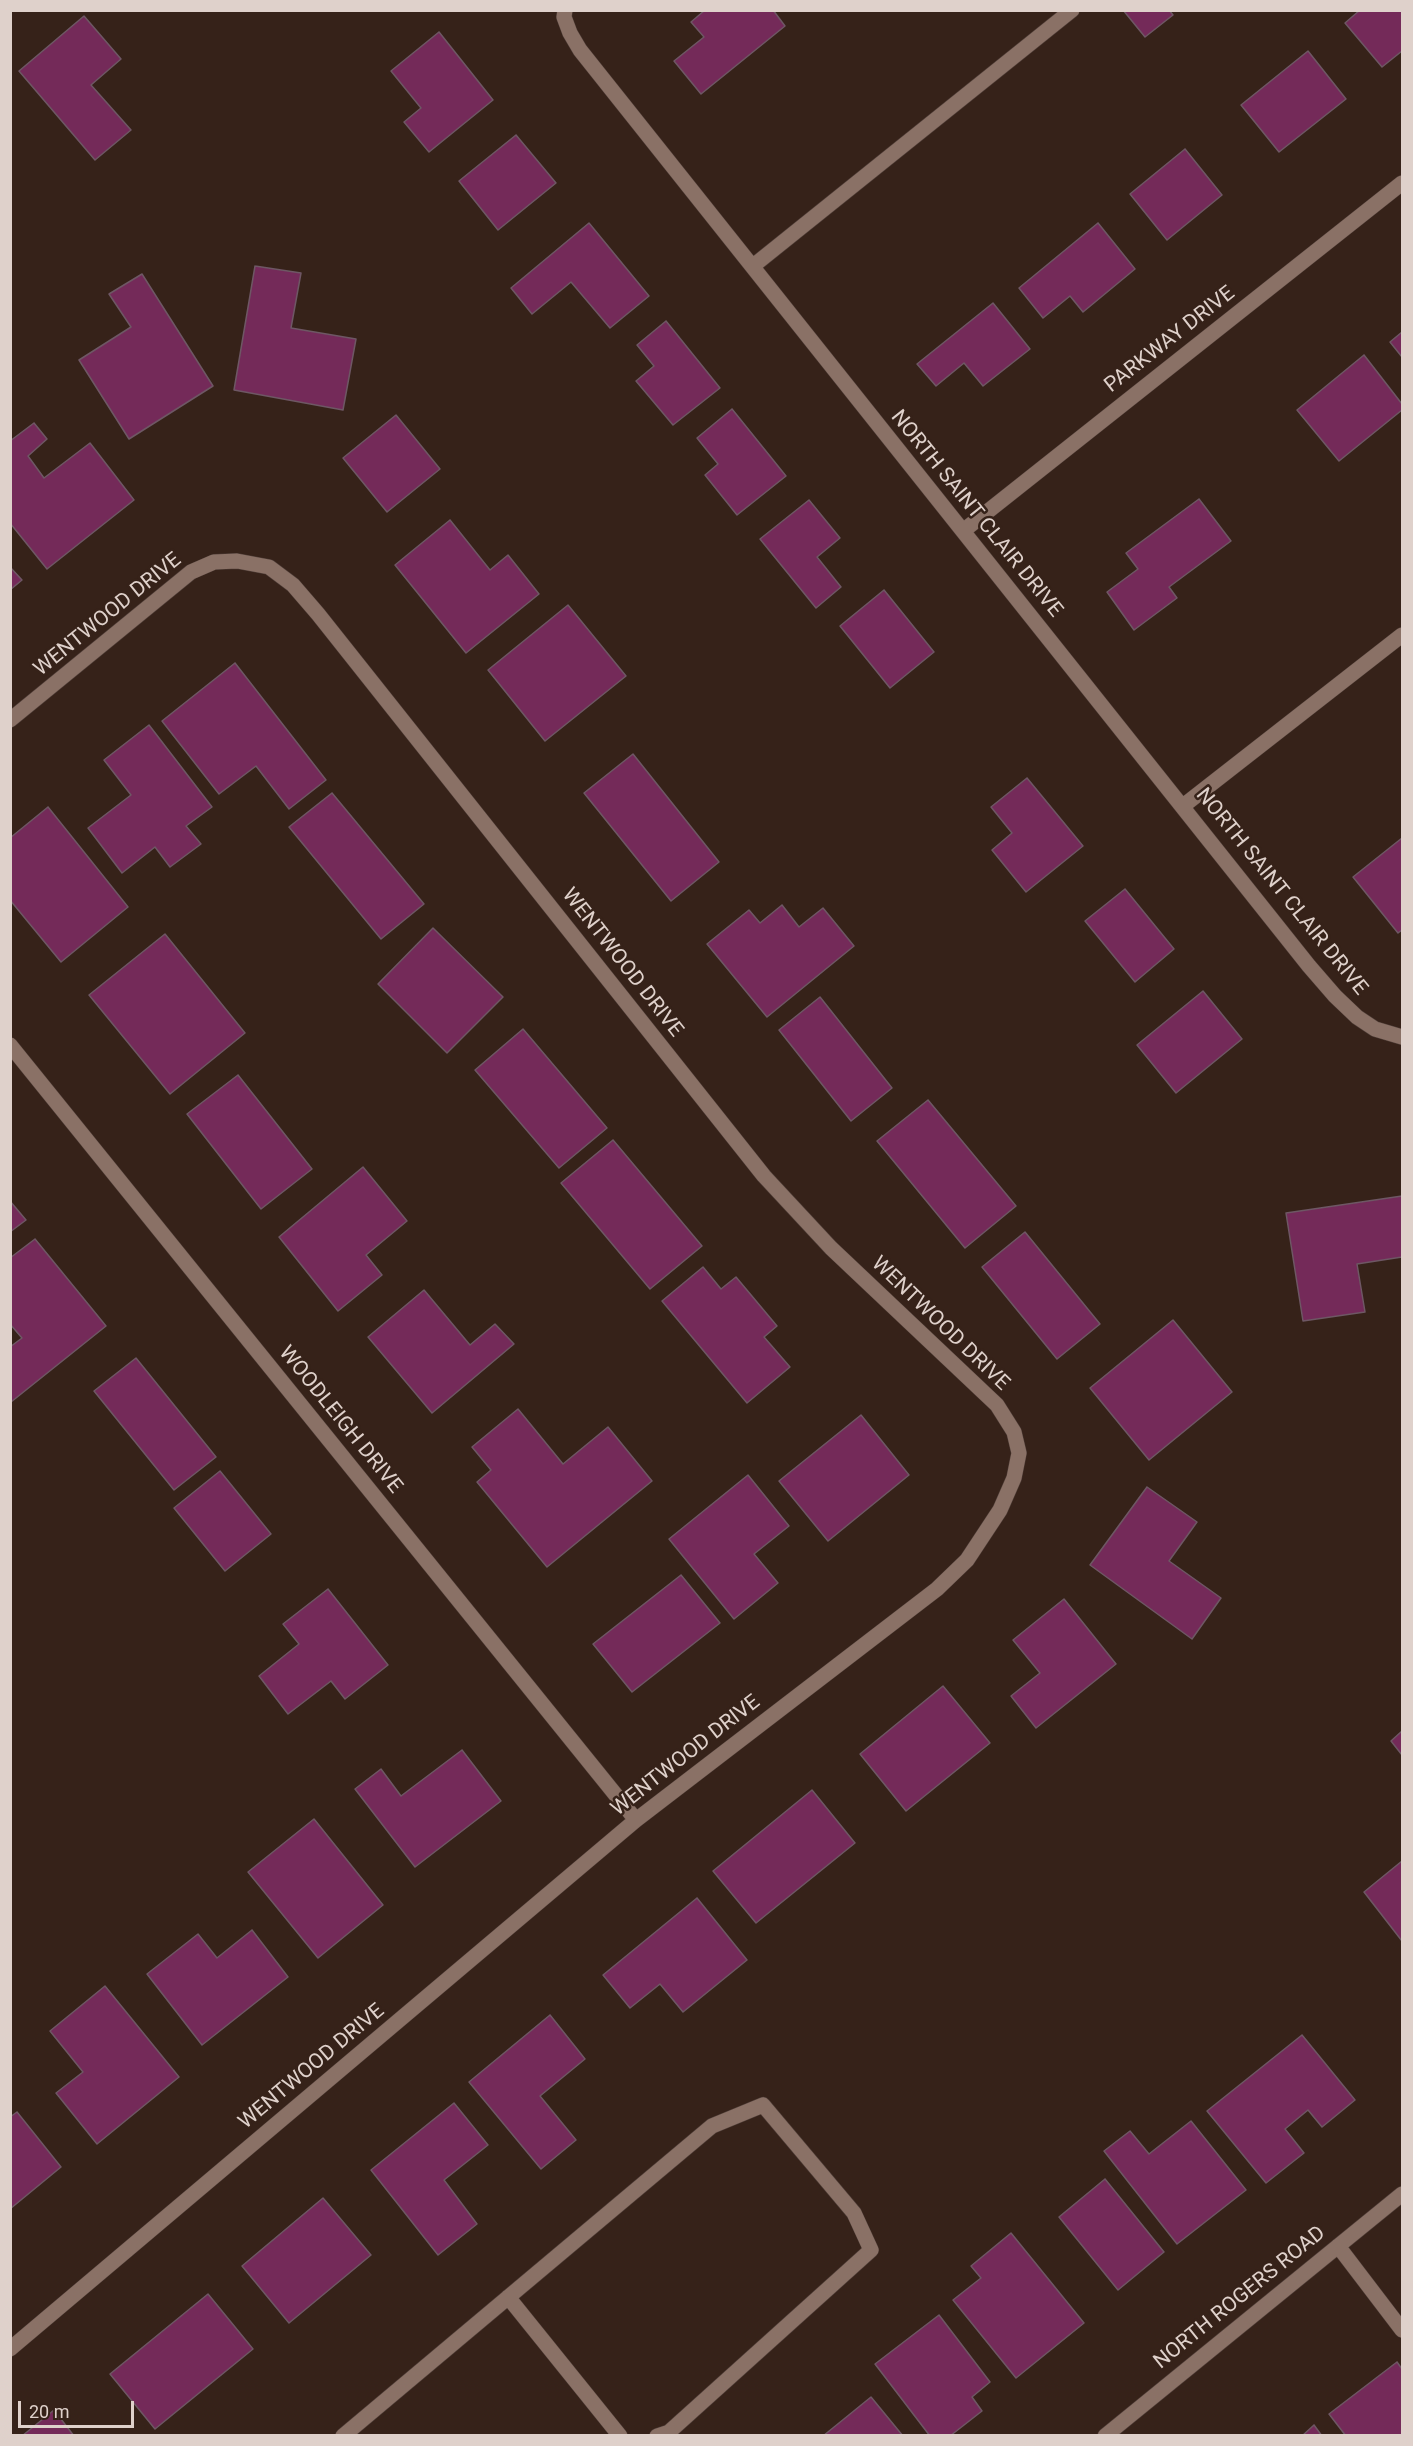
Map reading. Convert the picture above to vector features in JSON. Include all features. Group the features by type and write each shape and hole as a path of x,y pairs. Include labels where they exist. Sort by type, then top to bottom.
{"street":[{"name":"NORTH SAINT CLAIR DRIVE","path":"565,10 564,17 580,50 1335,996 1357,1017 1375,1029 1402,1037"},
{"path":"753,266 1072,10"},
{"name":"PARKWAY DRIVE","path":"963,531 1402,183"},
{"name":"WENTWOOD DRIVE","path":"10,720 191,572 214,562 237,561 269,567 293,585 318,614 764,1176 831,1248 997,1405 1014,1432 1018,1453 1014,1478 1000,1510 967,1560 937,1589 636,1820 10,2349"},
{"path":"1182,806 1402,635"},
{"name":"WOODLEIGH DRIVE","path":"10,1045 636,1820"},
{"path":"344,2436 712,2126 763,2105 854,2213 871,2250 669,2432 657,2436"},
{"name":"NORTH ROGERS ROAD","path":"1105,2436 1402,2194"},
{"path":"1338,2246 1402,2330"},
{"path":"508,2297 620,2436"}],"building":[{"path":"705,10 773,10 785,26 701,94 674,61 704,37 691,22"},
{"path":"1123,10 1169,10 1173,15 1145,37"},
{"path":"1360,10 1402,10 1402,51 1382,67 1345,23"},
{"path":"84,16 121,59 91,85 131,130 95,160 19,71"},
{"path":"439,32 493,100 429,152 404,122 421,108 391,71"},
{"path":"1308,51 1346,99 1279,152 1241,105"},
{"path":"516,135 556,183 498,230 459,181"},
{"path":"1185,149 1222,195 1167,240 1130,194"},
{"path":"589,223 649,296 610,328 571,282 532,314 511,288"},
{"path":"1098,223 1135,269 1083,312 1070,296 1043,318 1019,288"},
{"path":"255,266 301,273 291,328 356,339 343,410 234,390"},
{"path":"142,274 213,386 129,439 79,360 131,327 109,294"},
{"path":"993,303 1030,349 983,386 964,363 936,386 917,364"},
{"path":"666,321 720,388 673,425 636,381 654,366 637,345"},
{"path":"1402,332 1402,357 1390,342"},
{"path":"1364,355 1402,404 1402,410 1339,461 1297,410"},
{"path":"732,409 786,476 737,515 705,475 718,464 697,438"},
{"path":"396,415 440,469 387,512 343,458"},
{"path":"34,423 47,439 28,456 44,478 90,443 134,500 47,569 10,523 10,441"},
{"path":"1199,499 1231,541 1169,587 1177,598 1134,630 1107,592 1138,569 1126,553"},
{"path":"809,500 840,538 817,557 841,587 816,608 760,539"},
{"path":"450,520 490,570 508,555 539,594 466,653 395,565"},
{"path":"10,567 22,580 10,590"},
{"path":"884,590 934,652 890,688 840,626"},
{"path":"568,605 626,676 545,741 488,670"},
{"path":"235,663 326,780 289,809 256,766 219,794 162,721"},
{"path":"149,725 212,807 186,826 201,844 170,867 155,847 122,873 88,828 131,795 104,760"},
{"path":"633,754 719,862 671,901 584,793"},
{"path":"1027,778 1083,846 1026,892 992,850 1012,833 991,807"},
{"path":"332,793 424,904 381,939 289,827"},
{"path":"48,807 128,907 61,962 10,900 10,838"},
{"path":"1402,838 1402,930 1398,933 1353,877"},
{"path":"1125,889 1174,949 1135,982 1085,921"},
{"path":"782,905 799,927 823,908 854,946 767,1017 707,944 749,910 760,923"},
{"path":"433,928 503,997 447,1053 378,984"},
{"path":"165,934 245,1033 170,1094 89,995"},
{"path":"1203,991 1242,1039 1176,1093 1137,1045"},
{"path":"820,997 892,1088 851,1121 779,1030"},
{"path":"523,1029 607,1128 559,1168 475,1070"},
{"path":"238,1075 312,1169 261,1209 187,1114"},
{"path":"928,1100 1016,1206 965,1248 877,1141"},
{"path":"613,1140 702,1246 650,1289 561,1183"},
{"path":"363,1167 407,1221 366,1255 382,1275 338,1311 279,1237"},
{"path":"1402,1196 1402,1257 1357,1264 1365,1312 1303,1321 1286,1213"},
{"path":"10,1201 26,1220 10,1232"},
{"path":"1025,1232 1100,1324 1057,1359 982,1267"},
{"path":"35,1239 106,1326 11,1402 10,1347 22,1338 10,1324 10,1258"},
{"path":"703,1267 721,1289 736,1277 777,1326 764,1337 790,1367 747,1403 662,1301"},
{"path":"424,1290 470,1345 495,1324 514,1344 432,1413 368,1337"},
{"path":"1173,1320 1232,1392 1149,1460 1090,1388"},
{"path":"136,1358 216,1457 174,1490 94,1391"},
{"path":"518,1409 563,1464 608,1427 652,1481 547,1567 477,1482 491,1470 472,1447"},
{"path":"861,1415 909,1475 828,1541 779,1481"},
{"path":"220,1471 271,1534 225,1571 174,1508"},
{"path":"748,1475 789,1526 754,1554 778,1583 734,1619 669,1539"},
{"path":"1147,1487 1197,1522 1169,1561 1221,1598 1192,1639 1090,1565"},
{"path":"681,1575 720,1623 632,1692 593,1644"},
{"path":"328,1589 388,1665 345,1699 331,1681 288,1714 259,1676 299,1644 283,1624"},
{"path":"1064,1599 1116,1664 1036,1728 1011,1696 1040,1673 1013,1640"},
{"path":"943,1686 990,1743 906,1811 860,1754"},
{"path":"1402,1731 1402,1755 1391,1741"},
{"path":"462,1750 501,1801 415,1867 355,1789 381,1769 401,1796"},
{"path":"812,1790 855,1843 756,1923 713,1871"},
{"path":"314,1819 383,1905 318,1958 248,1872"},
{"path":"1402,1861 1402,1941 1364,1892"},
{"path":"697,1898 747,1960 683,2012 660,1984 630,2008 603,1975"},
{"path":"252,1930 288,1977 202,2045 147,1974 198,1934 217,1958"},
{"path":"105,1986 179,2077 97,2144 56,2093 83,2072 50,2031"},
{"path":"550,2015 585,2059 540,2096 576,2140 541,2169 469,2082"},
{"path":"1302,2035 1355,2100 1322,2127 1308,2110 1285,2129 1304,2153 1266,2183 1207,2111"},
{"path":"454,2103 488,2145 444,2180 477,2224 438,2255 371,2170"},
{"path":"17,2112 61,2167 10,2209 10,2117"},
{"path":"1191,2121 1246,2190 1177,2244 1104,2151 1130,2131 1149,2154"},
{"path":"1105,2179 1164,2252 1118,2290 1059,2217"},
{"path":"323,2198 371,2255 289,2323 242,2266"},
{"path":"1011,2233 1084,2323 1016,2378 953,2300 981,2278 971,2266"},
{"path":"208,2294 253,2349 155,2429 110,2374"},
{"path":"939,2315 990,2382 972,2397 982,2411 950,2436 930,2436 875,2364"},
{"path":"1397,2362 1402,2369 1402,2436 1346,2436 1329,2414"},
{"path":"871,2397 903,2436 823,2436"},
{"path":"54,2410 74,2436 22,2436"},
{"path":"1314,2425 1322,2436 1302,2436"}]}
